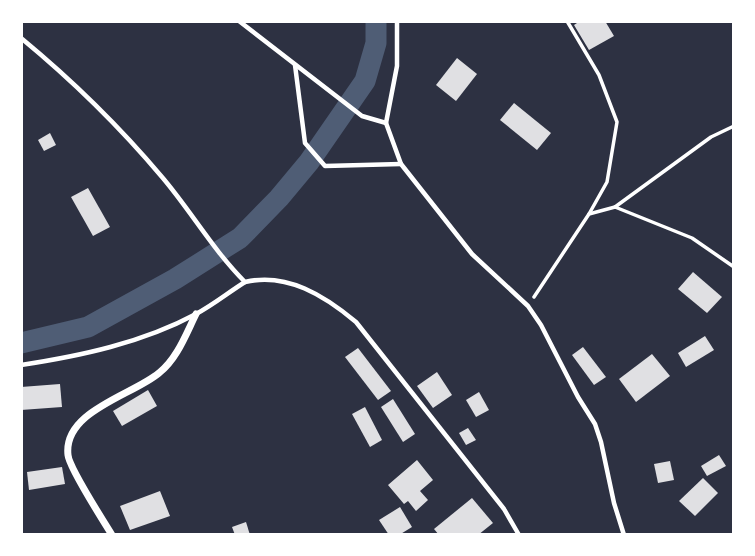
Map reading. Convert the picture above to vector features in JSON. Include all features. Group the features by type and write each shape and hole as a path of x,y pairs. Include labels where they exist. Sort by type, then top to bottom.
{"street":[{"path":"112,535 70,461 69,445 74,430 86,416 159,374 171,361 196,314"}],"lane":[{"path":"239,21 336,98 362,116 386,123"},
{"path":"397,21 397,66 386,123 401,164 472,254 528,306 541,325 595,424 624,535"},
{"path":"21,37 119,126 192,214 226,263 245,282"},
{"path":"295,65 305,144 325,166 401,164"},
{"path":"21,365 80,356 157,331 196,314 245,282 256,279 297,284 330,300 356,322 504,509 519,535"}],"path":[{"path":"528,306 607,182 617,122 599,75 567,21"},
{"path":"589,214 615,207 711,137 734,126"},
{"path":"615,207 692,238 734,267"}],"building":[{"path":"580,21 605,21 614,36 589,50 574,25"},
{"path":"457,58 477,74 456,101 436,85"},
{"path":"514,103 551,133 537,150 500,120"},
{"path":"50,133 56,145 44,151 38,140"},
{"path":"88,188 110,227 93,236 71,197"},
{"path":"693,272 722,297 707,313 678,289"},
{"path":"705,336 714,350 686,367 678,353"},
{"path":"583,347 606,377 594,385 572,355"},
{"path":"358,348 391,391 378,400 345,357"},
{"path":"652,354 670,376 636,402 619,379"},
{"path":"437,372 452,395 433,408 417,386"},
{"path":"60,384 62,407 21,410 21,387"},
{"path":"148,390 157,406 122,426 113,411"},
{"path":"479,392 489,410 476,417 466,400"},
{"path":"393,399 415,434 403,442 381,407"},
{"path":"365,407 382,440 370,447 352,414"},
{"path":"468,428 476,440 466,445 459,433"},
{"path":"719,455 726,466 707,476 701,466"},
{"path":"417,460 433,480 420,491 428,500 416,511 408,501 404,504 388,485"},
{"path":"670,461 674,480 658,483 654,464"},
{"path":"62,467 65,484 29,490 27,472"},
{"path":"703,478 718,493 695,516 679,501"},
{"path":"160,491 170,516 130,530 120,506"},
{"path":"472,498 493,523 478,535 439,535 434,529"},
{"path":"400,507 412,527 399,535 389,535 379,520"},
{"path":"246,522 250,535 235,535 232,527"}],"waterway":[{"path":"21,343 88,327 175,279 240,238 309,162 365,81 376,43 376,21"}]}
